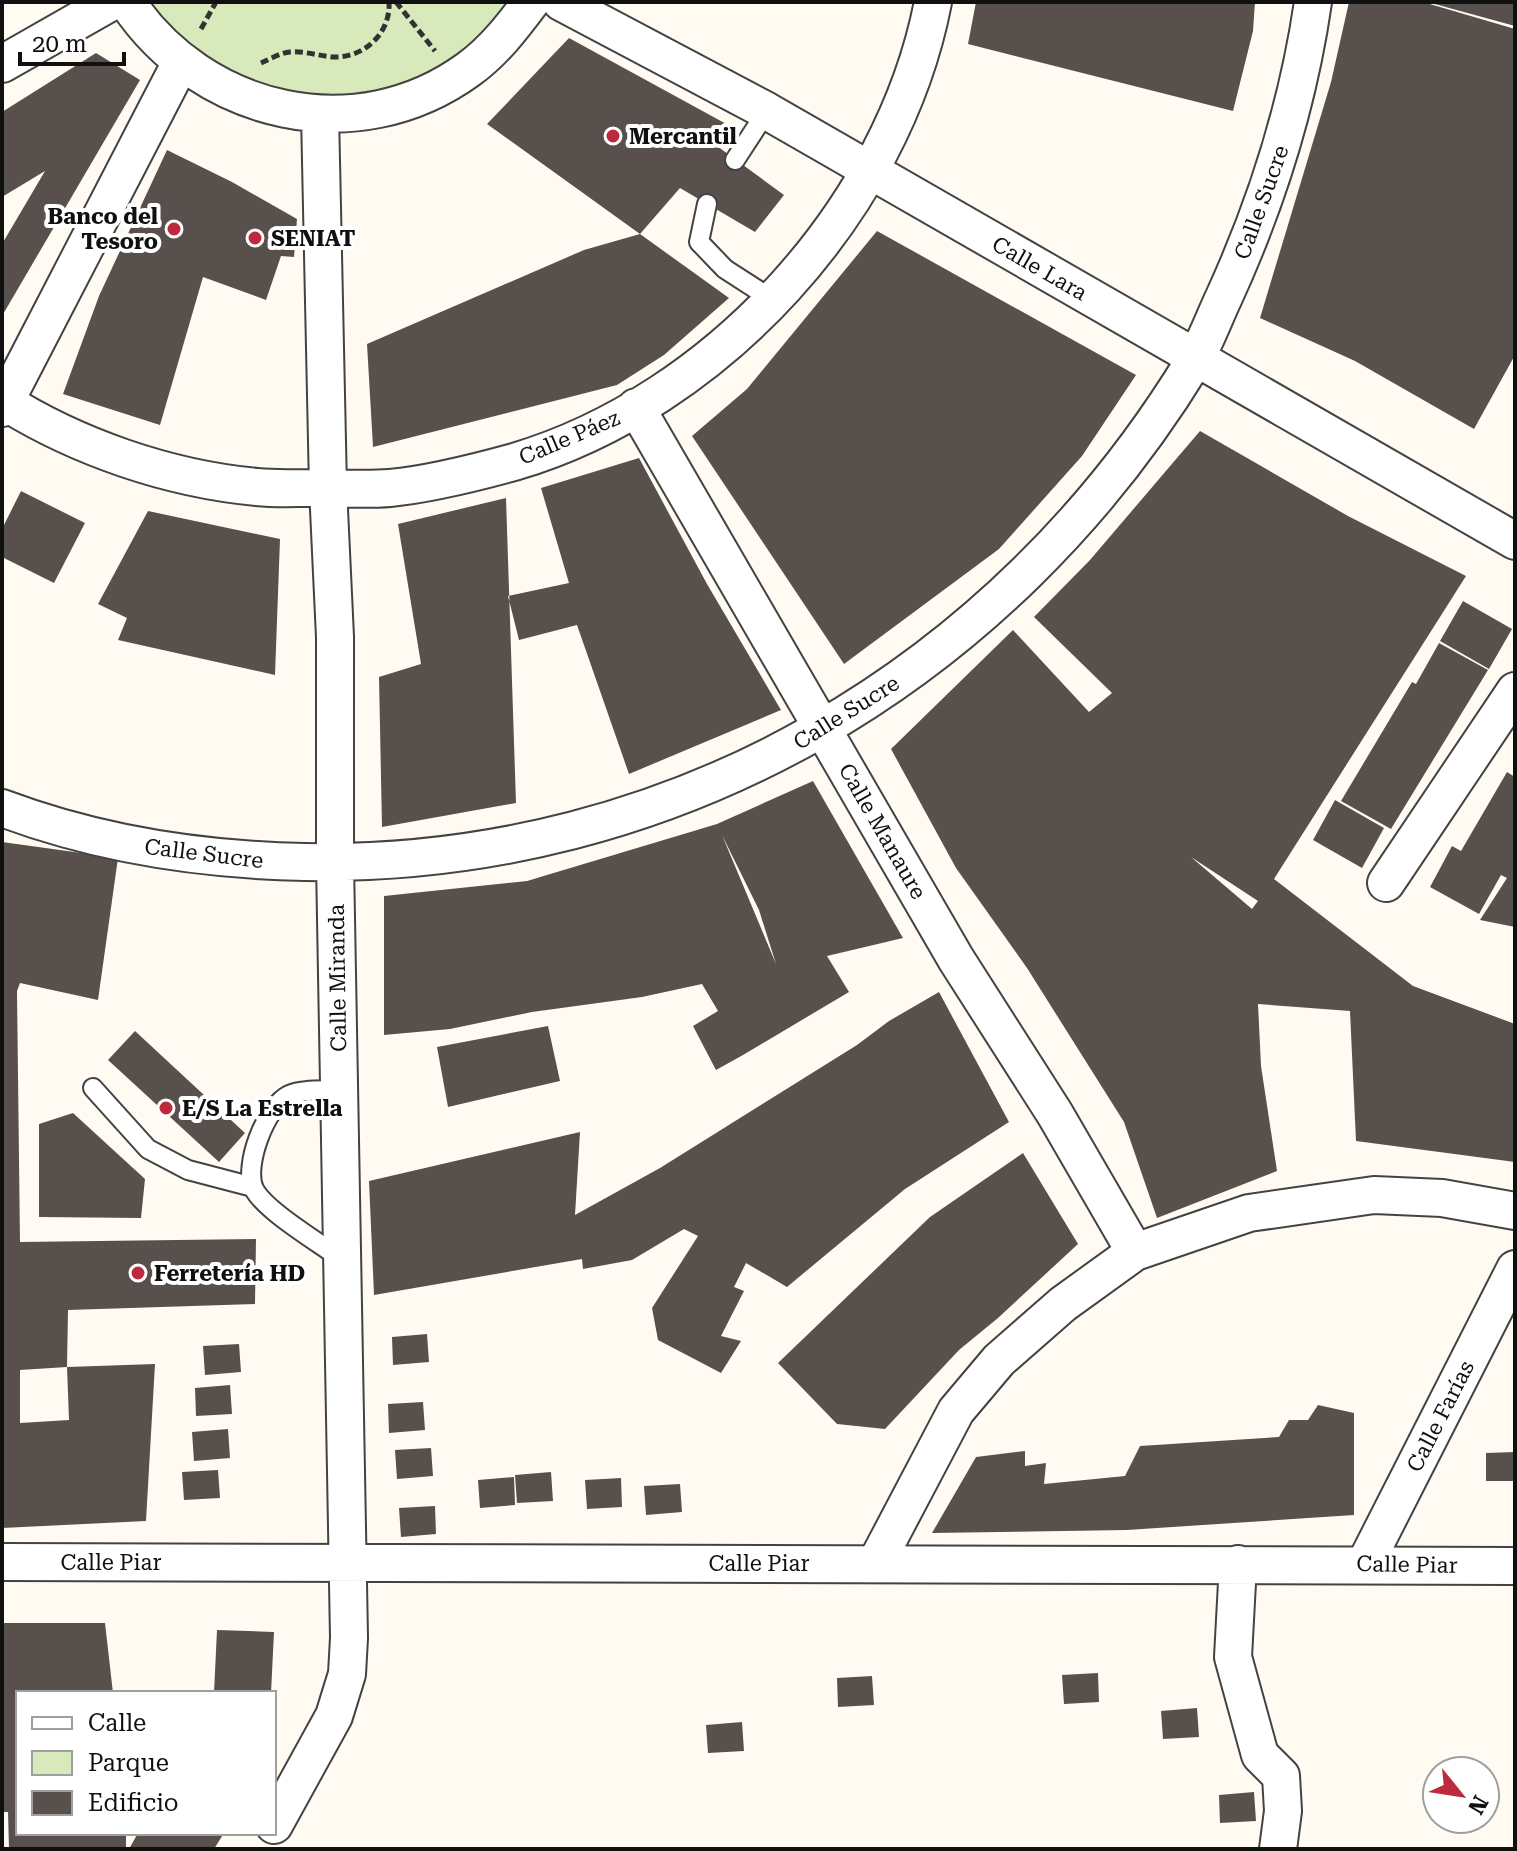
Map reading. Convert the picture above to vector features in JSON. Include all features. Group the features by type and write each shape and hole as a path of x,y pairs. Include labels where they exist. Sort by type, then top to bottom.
{"street":[{"path":"2,64 111,2"},
{"path":"127,2 158,42 189,49 212,83 282,109 320,114 372,110 423,95 469,69 508,33 531,2"},
{"name":"Calle Lara","path":"561,2 767,111 1515,541"},
{"name":"Calle Páez","path":"3,403 64,433 126,458 191,476 257,487 390,488 454,477 529,456 577,437 636,407 708,359 773,300 808,261 871,171 903,102 929,24 933,2"},
{"name":"Calle Sucre","path":"2,808 74,831 138,845 269,861 335,863 398,860 462,853 588,828 709,786 767,760 824,729 887,689 947,645 1035,564 1105,487 1196,358 1242,258 1282,146 1297,89 1313,2"},
{"path":"3,403 189,49"},
{"name":"Calle Miranda","path":"276,1821 334,1716 347,1674 335,863 335,637 328,488 320,114"},
{"name":"Calle Manaure","path":"636,407 956,959 1055,1114 1135,1252"},
{"path":"1386,883 1515,691"},
{"path":"876,1563 956,1411 999,1360 1063,1304 1135,1252 1249,1213 1374,1195 1442,1198 1515,1211"},
{"name":"Calle Farías","path":"1365,1564 1515,1269"},
{"name":"Calle Piar","path":"2,1562 1515,1566"},
{"path":"1238,1564 1233,1657 1260,1755 1281,1776 1283,1811 1278,1849"}],"lane":[{"path":"735,160 767,111"},
{"path":"707,204 699,242 725,269 773,300"},
{"path":"93,1088 148,1149 188,1170 253,1187"},
{"path":"339,1090 290,1095 268,1114 250,1169 253,1187 265,1203 342,1259"}],"path":[{"path":"189,49 216,2"},
{"path":"212,83 286,52 314,52 338,57 362,51 375,41 385,27 389,2"},
{"path":"396,2 455,77"}],"green space":[{"path":"127,2 531,2 423,95 282,109"}],"building":[{"path":"976,2 1255,2 1253,31 1233,111 968,44"},
{"path":"1349,2 1423,2 1515,29 1515,355 1474,429 1355,361 1260,318 1331,82"},
{"path":"1515,2 1515,26 1431,3"},
{"name":"Mercantil","path":"569,38 730,126 717,146 784,195 755,232 680,188 640,234 487,124"},
{"path":"96,53 140,80 2,316 2,244 45,171 2,197 2,112"},
{"path":"167,150 297,219 294,257 281,256 266,300 203,277 160,425 63,394 99,296"},
{"path":"877,231 1136,375 1082,456 999,549 844,664 692,436 747,389"},
{"path":"640,234 729,298 664,355 617,385 373,447 367,344 584,250"},
{"path":"1200,431 1348,516 1466,576 1274,879 1413,986 1515,1024 1515,1162 1356,1141 1350,1011 1258,1004 1261,1066 1277,1171 1157,1218 1124,1122 1027,968 956,868 891,749 1013,630 1089,712 1112,693 1034,617 1090,560","holes":["1191,857 1258,901 1252,909"]},
{"path":"639,458 707,584 781,710 629,774 577,625 519,640 508,596 569,583 541,488"},
{"path":"21,491 85,523 54,583 2,557 2,529"},
{"path":"506,498 516,803 382,827 379,677 421,664 398,524"},
{"path":"148,511 280,539 275,675 118,640 127,618 98,604"},
{"path":"1463,601 1512,629 1489,669 1440,641"},
{"path":"1439,643 1488,670 1391,829 1341,801"},
{"path":"1507,772 1515,777 1515,927 1480,920 1507,878 1501,875 1479,914 1430,887 1452,846 1461,851"},
{"path":"813,781 903,938 827,956 849,992 716,1070 693,1026 718,1011 702,984 450,1029 384,1035 384,896 527,881 717,824","holes":["722,835 759,910 776,964"]},
{"path":"1335,800 1384,828 1362,868 1313,840"},
{"path":"2,842 118,858 98,1000 20,983 17,991 20,1242 256,1239 255,1304 68,1310 67,1367 155,1364 146,1521 2,1528","holes":["67,1367 69,1420 20,1423 20,1370"]},
{"path":"939,992 1009,1122 905,1189 787,1287 746,1263 734,1287 744,1291 721,1336 741,1341 721,1373 658,1340 652,1308 698,1236 684,1229 632,1260 583,1269 582,1259 374,1295 369,1181 580,1132 575,1215 660,1168"},
{"path":"548,1026 560,1081 448,1107 437,1047"},
{"path":"135,1031 245,1133 219,1162 108,1060"},
{"path":"73,1113 145,1179 141,1218 39,1217 39,1124"},
{"path":"1023,1153 1078,1244 959,1350 885,1429 837,1424 778,1363 930,1217"},
{"path":"427,1334 429,1362 393,1365 392,1337"},
{"path":"239,1344 241,1372 205,1375 203,1346"},
{"path":"230,1385 232,1414 196,1416 195,1388"},
{"path":"423,1402 425,1430 389,1433 388,1404"},
{"path":"1318,1405 1354,1413 1354,1515 1127,1530 932,1533 976,1457 1025,1451 1025,1466 1046,1463 1044,1484 1125,1476 1140,1446 1279,1437 1289,1420 1308,1420"},
{"path":"228,1429 230,1458 194,1461 192,1432"},
{"path":"431,1448 433,1476 397,1479 395,1450"},
{"path":"1515,1452 1515,1481 1486,1481 1486,1453"},
{"path":"218,1470 220,1498 184,1500 182,1472"},
{"path":"551,1472 553,1501 517,1503 515,1475"},
{"path":"514,1477 515,1505 480,1508 478,1480"},
{"path":"621,1478 622,1507 587,1509 585,1480"},
{"path":"680,1484 682,1512 646,1515 644,1486"},
{"path":"435,1506 436,1534 401,1537 399,1508"},
{"path":"2,1623 105,1623 113,1691 16,1691 16,1835 126,1835 126,1849 9,1849 8,1812 2,1812"},
{"path":"217,1630 274,1632 271,1691 214,1691"},
{"path":"1098,1673 1099,1702 1064,1704 1062,1675"},
{"path":"872,1676 874,1705 838,1707 837,1678"},
{"path":"1197,1708 1199,1737 1163,1739 1161,1711"},
{"path":"742,1722 744,1751 708,1753 706,1725"},
{"path":"1254,1792 1256,1821 1220,1823 1219,1795"},
{"path":"137,1835 223,1835 214,1849 129,1849"}],"place":[{"name":"Mercantil","path":"613,136"},
{"name":"Banco del Tesoro","path":"174,229"},
{"name":"SENIAT","path":"255,238"},
{"name":"E/S La Estrella","path":"166,1108"},
{"name":"Ferretería HD","path":"138,1273"}]}
